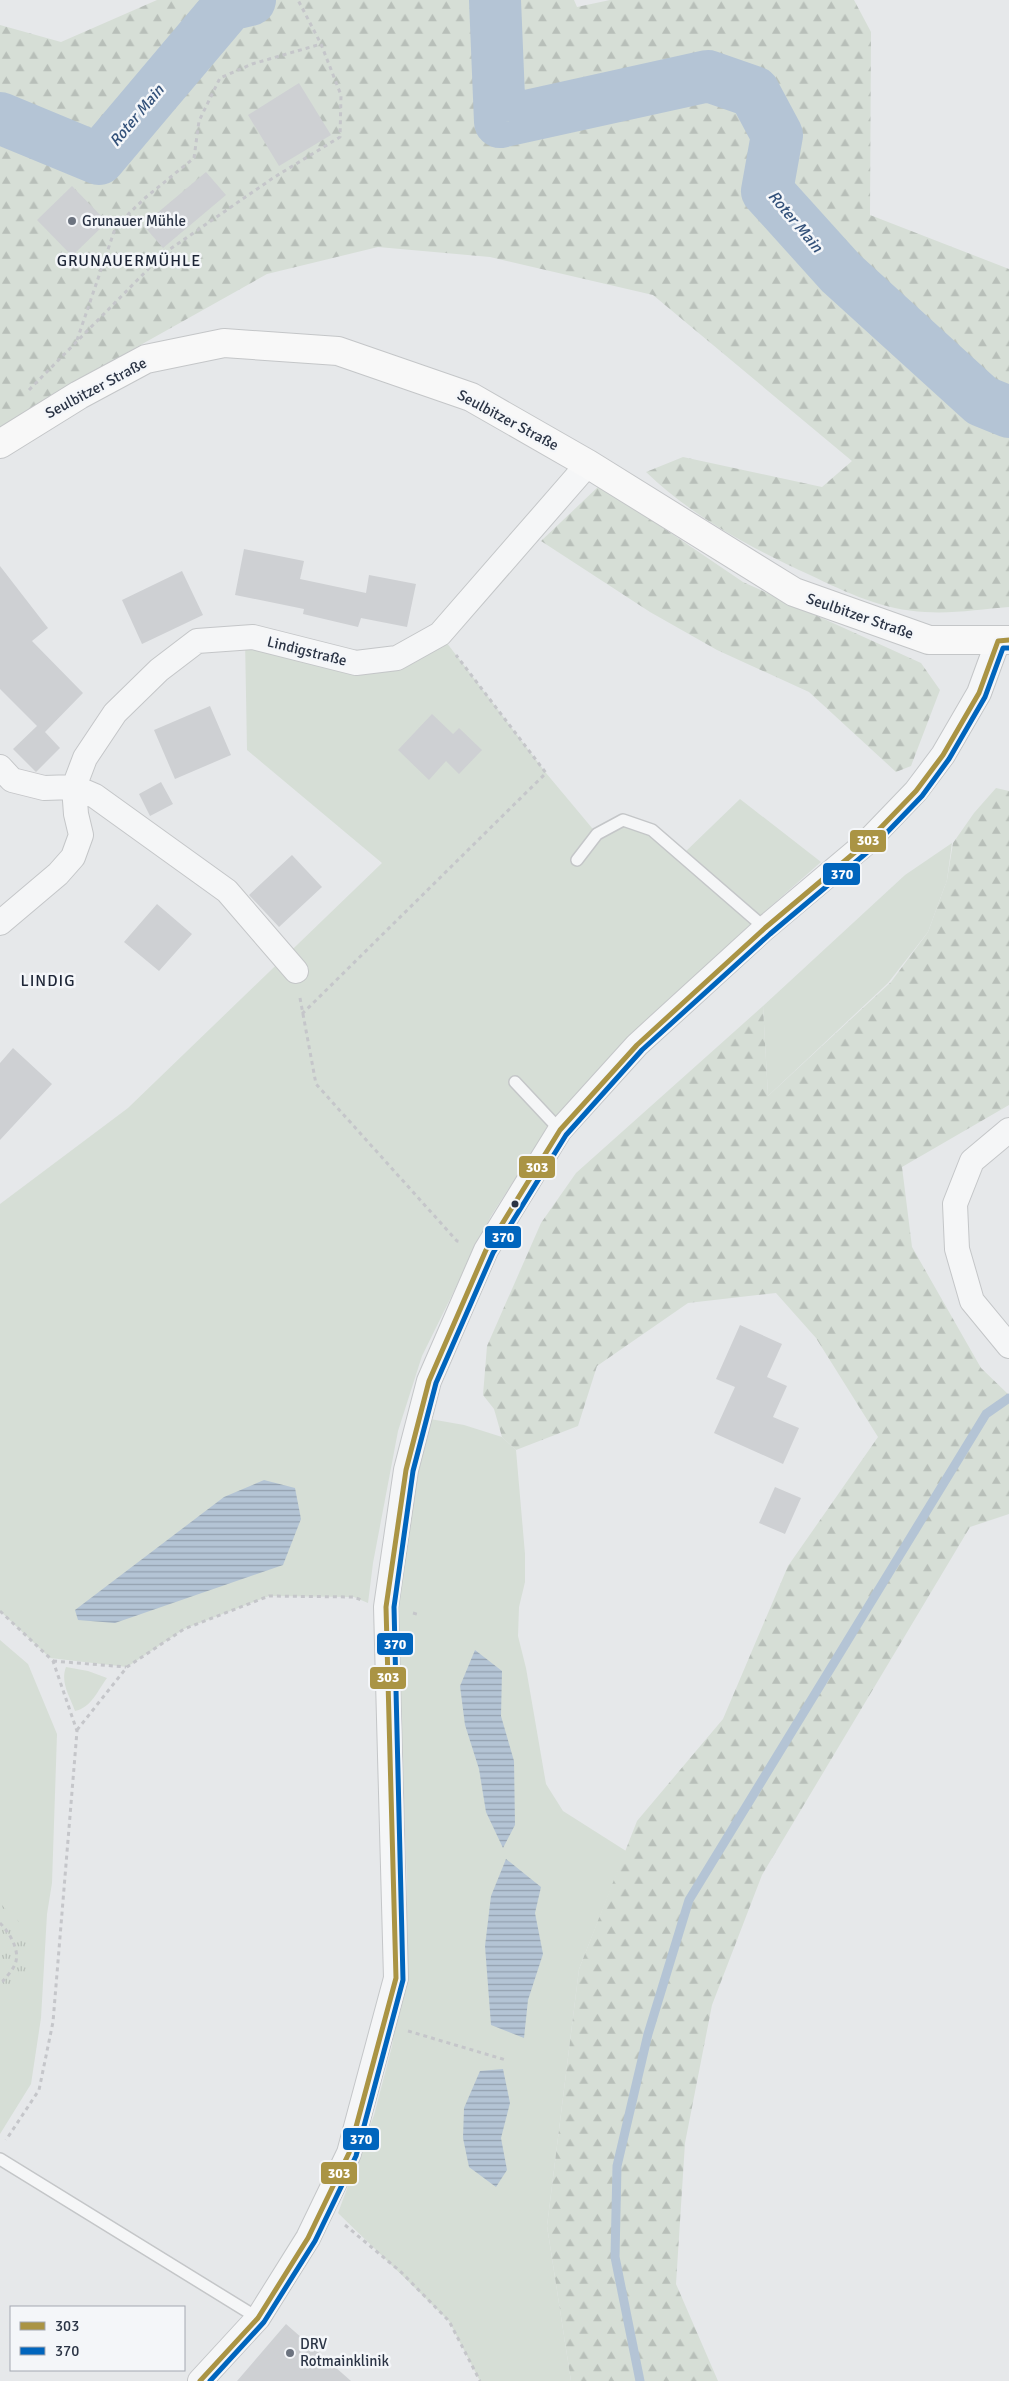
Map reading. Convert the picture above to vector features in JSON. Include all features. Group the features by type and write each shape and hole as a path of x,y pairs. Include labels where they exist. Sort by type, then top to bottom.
{"street":[{"name":"Seulbitzer Straße","path":"0,444 78,395 146,359 224,343 338,351 471,397 588,464 794,592 929,640 1003,640"},
{"name":"Lindigstraße","path":"0,923 58,874 73,857 81,835 76,814 74,787 84,758 115,713 159,670 197,641 253,637 356,663 397,658 440,634 588,464"},
{"path":"200,2381 258,2318 308,2238 348,2153 396,1978 386,1607 406,1470 429,1381 486,1250 560,1130 637,1045 765,928 866,843 916,790 943,755 979,694 1003,640"},
{"path":"0,767 12,780 44,788 74,787 95,796 227,892 296,971"},
{"path":"1009,1130 972,1161 955,1204 957,1249 972,1302 1009,1346"}],"lane":[{"path":"577,860 597,834 623,820 652,830 765,928"},
{"path":"515,1082 560,1130"},
{"path":"0,2159 258,2318"}],"path":[{"path":"27,392 163,254 273,178 340,137 341,95 321,44 298,0"},
{"path":"76,342 116,226 145,198 194,158 198,121 220,78 252,64 321,44"},
{"path":"302,1014 546,774 440,634"},
{"path":"296,971 302,1014 316,1084 457,1241 486,1250"},
{"path":"76,1731 127,1667 184,1629 269,1596 354,1597"},
{"path":"0,1611 53,1661 76,1731 53,2022 39,2090 5,2141"},
{"path":"53,1661 127,1667"},
{"path":"0,1923 6,1928 15,1947 16,1963 3,1981 0,1982"},
{"path":"383,2024 506,2060"},
{"path":"323,2207 401,2272 449,2321 480,2381"}],"green space":[{"path":"157,0 574,0 577,7 610,0 854,0 871,32 870,215 1009,269 1009,607 957,612 910,611 866,600 788,565 703,517 646,472 683,457 822,487 852,461 653,295 490,257 378,247 267,274 128,352 0,428 0,25 61,42"},
{"path":"600,485 743,582 921,663 940,690 911,766 896,772 809,692 717,650 650,612 541,541"},
{"path":"440,634 546,773 597,834 623,820 652,830 682,855 740,799 821,862 745,929 621,1046 531,1154 491,1216 422,1356 398,1431 373,1563 368,1603 354,1597 269,1596 184,1629 127,1667 50,1658 0,1611 0,1204 128,1108 382,863 247,750 245,638 356,663"},
{"path":"996,788 1009,791 1009,1105 902,1167 912,1247 981,1368 1009,1395 1009,1514 970,1527 762,1875 712,2005 685,2143 676,2284 718,2381 571,2381 547,2226 579,1969 637,1821 723,1719 788,1566 878,1437 816,1338 776,1293 688,1303 597,1366 578,1426 516,1450 502,1437 494,1409 483,1395 487,1346 541,1223 576,1173 763,1006 768,1096 891,982 928,932 947,880 953,843 974,813"},
{"path":"952,843 947,880 928,932 888,983 768,1096 763,1006 905,875"},
{"path":"430,1419 464,1425 502,1437 516,1450 525,1554 525,1582 519,1607 518,1636 526,1668 546,1784 563,1811 626,1851 579,1969 547,2226 571,2381 480,2381 449,2321 338,2213 374,2115 392,2046 406,1956 407,1880 396,1628 416,1467"},
{"path":"0,1640 28,1664 57,1734 52,1883 47,1914 41,2018 31,2084 0,2134"},
{"path":"66,1667 88,1671 107,1678 90,1702 75,1711 66,1689 64,1673"},
{"path":"0,1903 20,1923 30,1945 31,1956 27,1977 20,1986 0,1999"}],"water":[{"path":"264,1480 295,1488 301,1519 283,1565 115,1623 78,1620 75,1610 224,1497"},
{"path":"475,1650 502,1671 501,1716 514,1761 515,1825 503,1848 486,1812 479,1769 465,1725 460,1686"},
{"path":"506,1859 541,1887 535,1913 543,1954 528,2000 524,2038 491,2025 485,1946 491,1896"},
{"path":"503,2069 510,2103 501,2138 507,2170 496,2187 469,2167 463,2138 464,2108 480,2071"}],"building":[{"path":"299,83 331,135 279,166 248,115"},
{"path":"206,172 226,195 163,248 143,225"},
{"name":"Grunauer Mühle","path":"72,186 107,222 72,256 37,220"},
{"path":"244,549 304,561 300,579 366,593 369,575 416,584 407,627 361,618 358,627 303,614 304,609 235,595"},
{"path":"0,566 48,628 32,641 83,693 45,732 60,748 36,772 13,749 37,726 0,689"},
{"path":"182,571 203,615 142,644 122,600"},
{"path":"210,706 231,755 175,779 154,730"},
{"path":"432,714 453,734 459,728 482,750 459,774 446,761 429,780 398,750"},
{"path":"161,782 173,804 150,816 139,794"},
{"path":"292,855 322,887 279,927 249,895"},
{"path":"157,904 192,934 159,971 124,942"},
{"path":"13,1048 52,1084 0,1140 0,1063"},
{"path":"740,1325 782,1344 767,1377 787,1386 773,1417 799,1428 783,1464 714,1433 735,1387 716,1379"},
{"path":"775,1487 801,1498 785,1534 759,1523"},
{"name":"DRV Rotmainklinik","path":"286,2324 351,2381 237,2381"}],"waterway":[{"name":"Roter Main","path":"0,118 99,159 229,5 250,0"},
{"name":"Roter Main","path":"495,0 500,122 708,76 754,92 777,135 767,191 841,273 982,401 1009,412"},
{"path":"640,2381 615,2257 617,2166 648,2034 689,1900 986,1414 1009,1398"}],"transit line":[{"name":"303","path":"200,2381 258,2318 308,2238 349,2153 396,1978 386,1607 406,1470 429,1381 486,1250 560,1130 637,1045 765,928 866,843 916,791 943,755 979,693 998,641 1009,640"},
{"name":"370","path":"210,2381 264,2322 315,2241 356,2156 403,1980 394,1607 413,1471 436,1383 493,1253 566,1135 642,1050 770,934 871,849 922,796 949,759 985,697 1003,648 1009,648"}],"place":[{"name":"Grunauer Mühle","path":"72,221"},
{"name":"DRV Rotmainklinik","path":"290,2353"}],"district":[{"name":"GRUNAUERMÜHLE","path":"129,260"},
{"name":"LINDIG","path":"48,980"}]}
